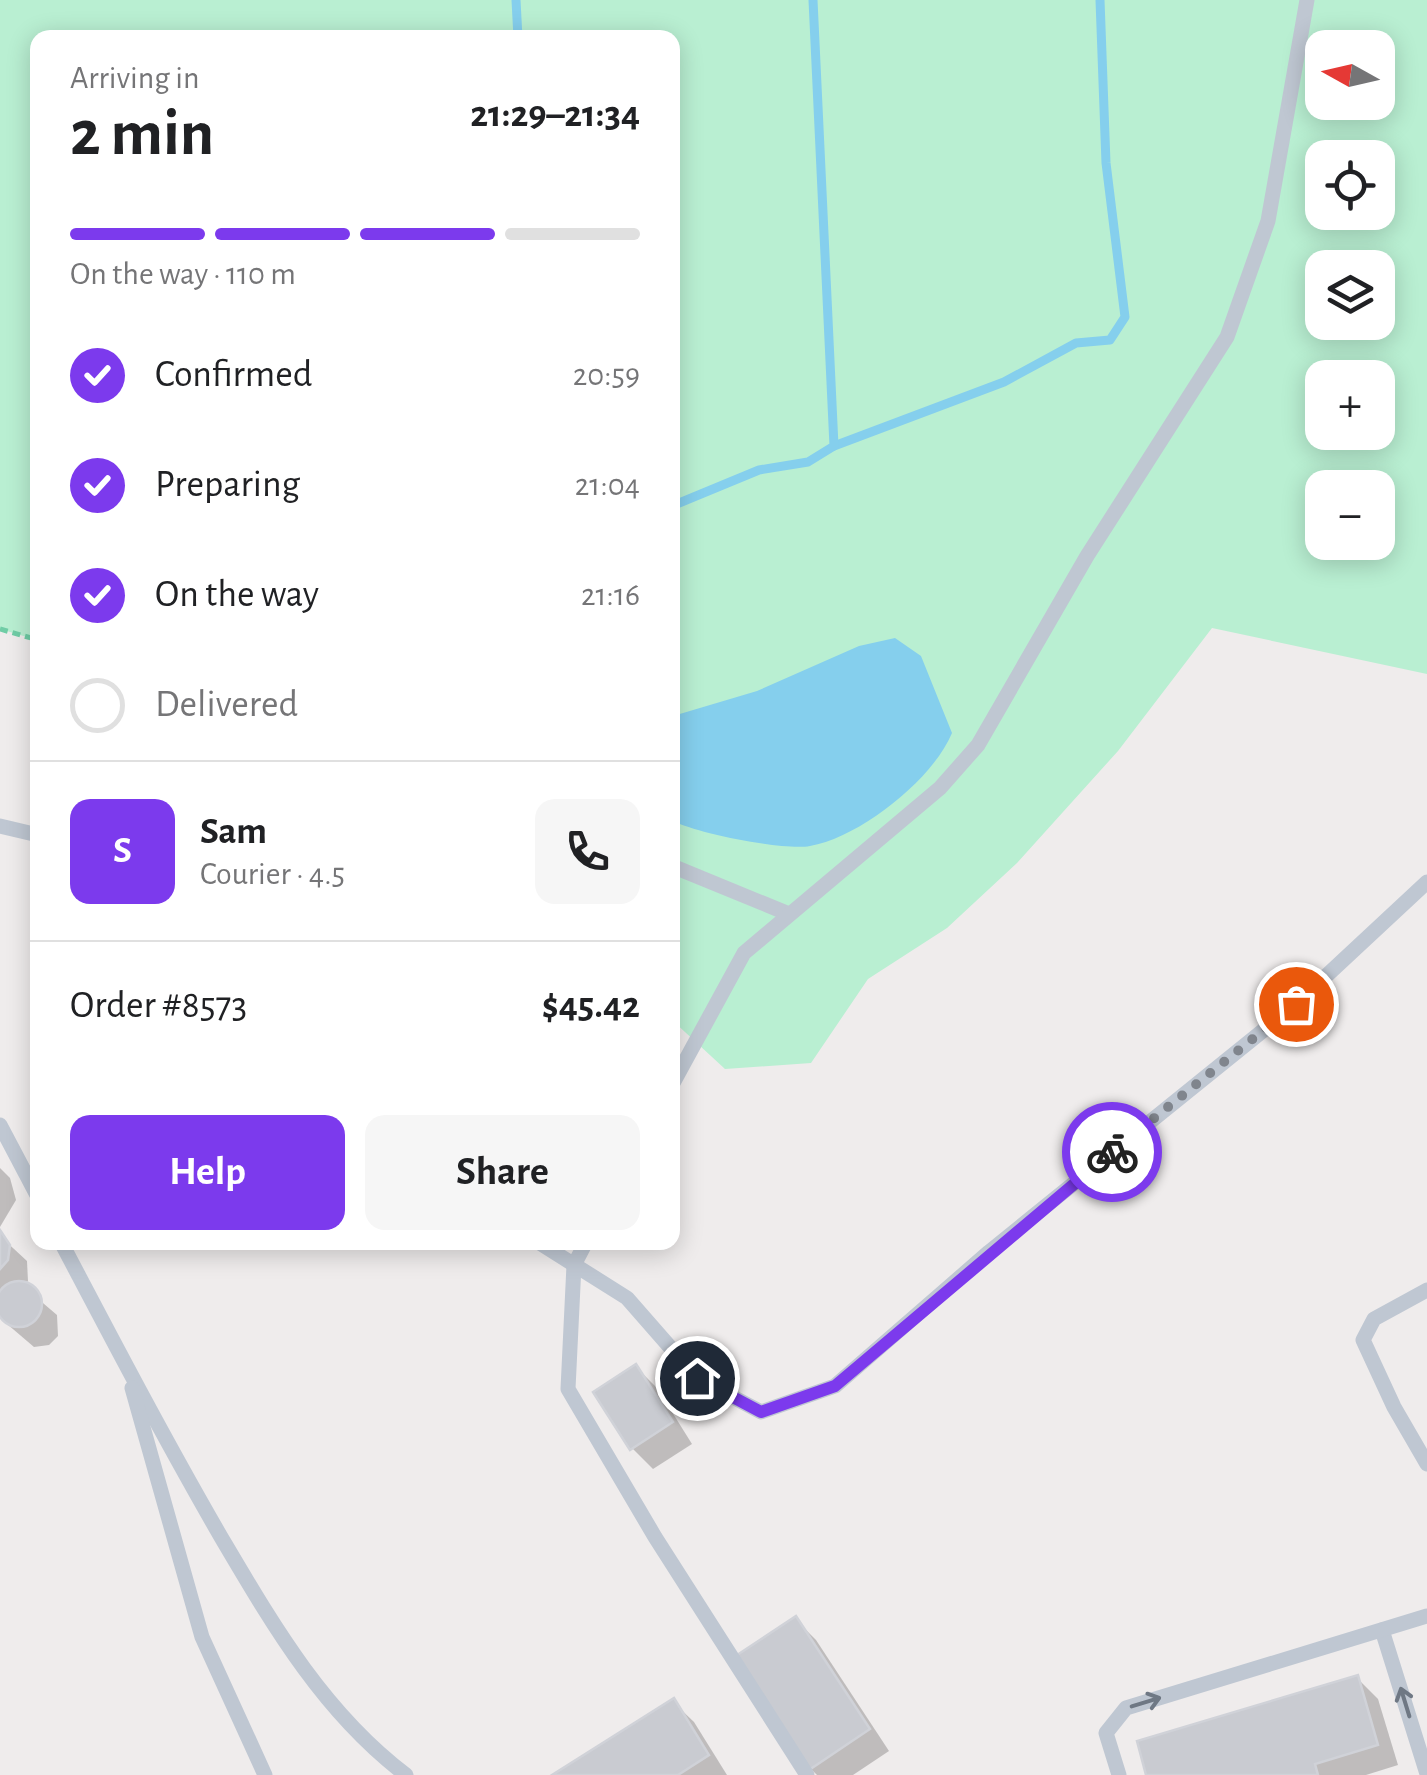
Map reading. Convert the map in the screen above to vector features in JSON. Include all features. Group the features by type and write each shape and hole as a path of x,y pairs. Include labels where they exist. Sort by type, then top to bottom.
{"lane":[{"path":"680,1071 744,954 940,788 978,745 1088,556 1226,337 1268,221 1307,0"},
{"path":"0,826 30,833"},
{"path":"680,869 789,914"},
{"path":"551,1250 628,1298 697,1378 761,1412 835,1386 988,1252 1296,1004 1427,882"},
{"path":"0,1125 30,1182"},
{"path":"65,1250 126,1367 274,1626 318,1690 369,1747 406,1775"},
{"path":"582,1250 574,1264 568,1388 655,1537 807,1775"},
{"path":"1427,1290 1374,1319 1363,1340 1394,1407 1427,1464"},
{"path":"126,1367 202,1637 265,1775"},
{"path":"1119,1775 1106,1733 1126,1708 1427,1616"},
{"path":"1382,1630 1427,1774"}],"path":[{"path":"0,630 30,638"}],"green space":[{"path":"0,0 1427,0 1427,674 1212,628 1118,751 1017,863 947,928 868,979 811,1063 725,1069 680,1027 680,30 30,30 30,638 0,629"}],"water":[{"path":"895,638 921,656 952,733 943,751 912,787 851,831 810,846 740,840 680,824 680,714 757,691 859,646"}],"building":[{"path":"0,1230 10,1245 8,1260 0,1269"},
{"path":"10,1283 28,1283 40,1295 40,1313 28,1325 10,1325 -1,1314 -1,1294"},
{"path":"636,1364 673,1422 630,1450 593,1392"},
{"path":"796,1616 870,1729 809,1770 734,1657"},
{"path":"1358,1675 1378,1745 1315,1764 1318,1775 1146,1775 1137,1741"},
{"path":"674,1698 709,1755 678,1775 552,1775"}],"waterway":[{"path":"516,0 518,30"},
{"path":"680,503 759,470 808,462 834,446 813,0"},
{"path":"834,446 1004,382 1076,343 1110,340 1125,317 1106,163 1100,0"}],"way so far":[{"path":"1112,1152 1296,1004"}],"route":[{"path":"697,1378 761,1412 835,1386 988,1252 1112,1152"}]}
